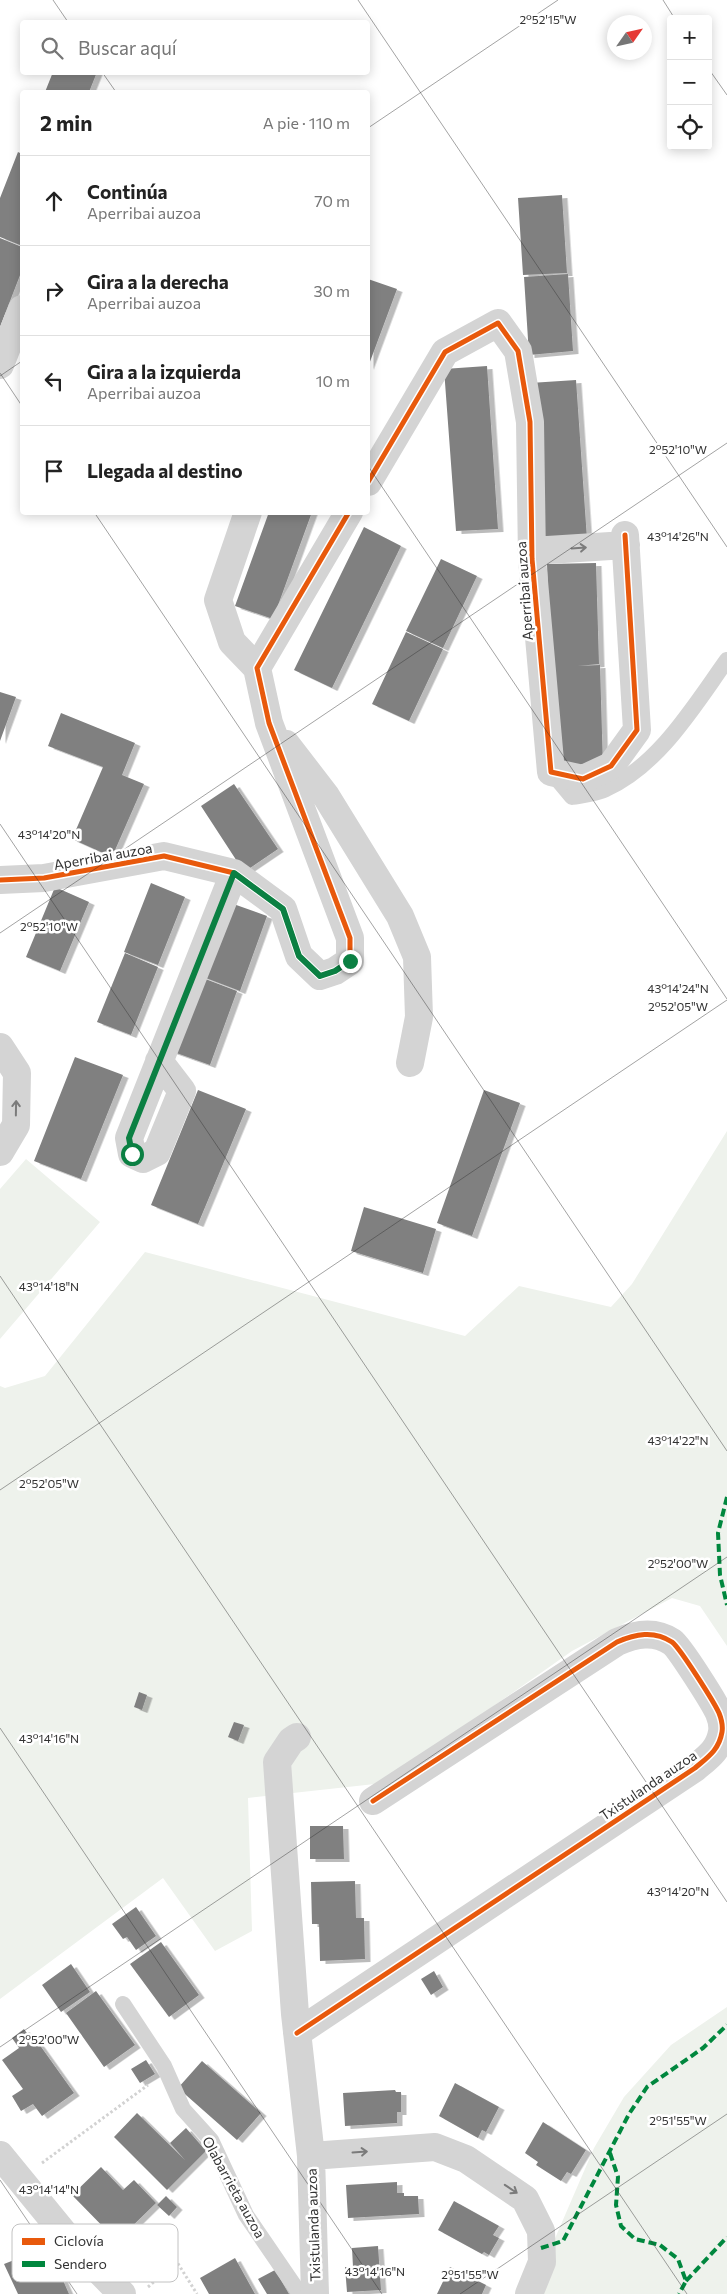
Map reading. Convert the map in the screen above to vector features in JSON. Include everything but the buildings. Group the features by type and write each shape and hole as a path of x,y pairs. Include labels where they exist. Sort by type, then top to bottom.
{"street":[{"path":"0,365 20,314"},
{"name":"Aperribai auzoa","path":"370,479 445,352 498,323 518,351 530,422 532,551 551,772"},
{"path":"247,515 218,600 232,642 257,668 347,515"},
{"path":"532,551 626,540 637,730 611,766 583,779 551,772"},
{"name":"Aperribai auzoa","path":"0,880 44,878 164,856 234,873 283,909 299,956 320,976 335,971 350,961 350,938 269,723 257,668"},
{"name":"Aperribai auzoa","path":"269,723 326,796 400,916 417,957 419,1018 412,1053"},
{"path":"159,1061 234,873"},
{"path":"0,1047 17,1073 16,1126 0,1152"},
{"name":"Txistulanda auzoa","path":"297,2033 695,1768 716,1751 722,1731 720,1715 713,1700 672,1643 656,1635 644,1634 629,1637 617,1642 373,1801"},
{"name":"Txistulanda auzoa","path":"297,1737 291,1741 277,1762 297,2033 311,2156 315,2294"},
{"name":"Txistulanda auzoa","path":"311,2156 435,2147 466,2159 525,2198 541,2231 542,2262 529,2294"},
{"path":"0,2155 56,2224"},
{"path":"119,2282 132,2293"}],"lane":[{"path":"551,772 572,797 605,790 630,776 673,736 727,660"},
{"name":"Olabarrieta auzoa","path":"123,2004 166,2071 183,2109 211,2140 246,2214 300,2294"}],"path":[{"path":"40,2165 166,2071"},
{"path":"178,2262 197,2294"},
{"path":"132,2293 148,2282"}],"shaded area":[{"path":"727,1131 727,1646 700,1606 672,1598 572,1651 384,1783 248,1798 252,1931 215,1951 163,1878 0,1999 0,1386 5,1388 45,1376 145,1252 465,1336 519,1286 611,1307 632,1284"},
{"path":"26,1159 100,1222 0,1339 0,1189"},
{"path":"727,2007 727,2294 531,2294 594,2148 624,2097 671,2045"}],"marked path":[{"path":"727,1497 718,1533 720,1575 727,1605"},
{"path":"541,2248 563,2241 629,2114 647,2087 703,2048 727,2025"},
{"path":"610,2153 618,2177 616,2205 621,2226 635,2239 660,2245 678,2259 686,2281 679,2294"},
{"path":"686,2281 727,2237"}],"cycle path":[{"path":"370,479 445,352 498,323 518,351 530,422 532,559 551,772 583,779 611,766 637,730 625,535"},
{"path":"0,880 44,878 164,856 234,873 283,909 299,956 320,976 335,971 350,961 350,938 269,723 257,668 347,515"},
{"path":"297,2033 695,1768 712,1753 718,1744 722,1732 721,1720 716,1707 704,1687 676,1646 665,1638 638,1635 617,1642 373,1801"}],"route":[{"path":"132,1154 129,1138 234,873 283,909 299,956 320,976 335,971 350,961"}]}
